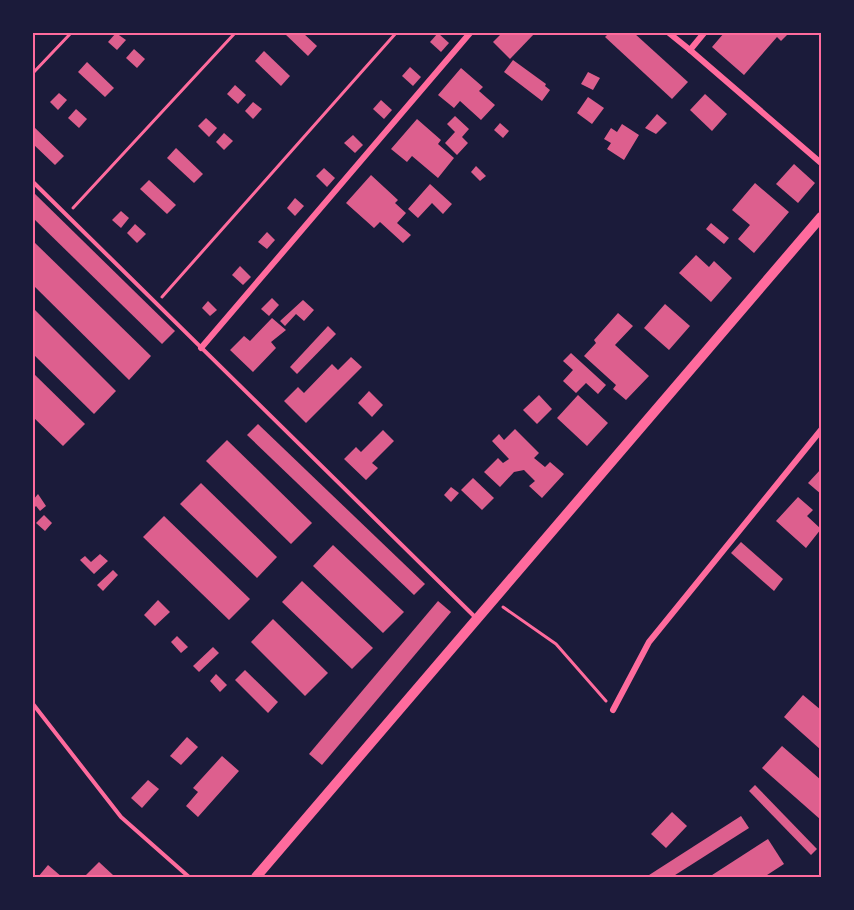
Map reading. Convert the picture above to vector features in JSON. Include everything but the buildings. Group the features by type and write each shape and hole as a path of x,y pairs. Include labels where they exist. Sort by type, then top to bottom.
{"main road":[{"path":"255,877 821,217"}],"street":[{"path":"201,348 470,33"},
{"path":"669,33 821,163"},
{"path":"690,50 704,33"},
{"path":"613,710 649,642 821,430"}],"lane":[{"path":"33,182 476,618"},
{"path":"33,704 121,817 189,877"}],"path":[{"path":"33,73 71,33"},
{"path":"68,215 235,33"},
{"path":"155,304 396,33"},
{"path":"492,599 556,644 613,710"}]}
